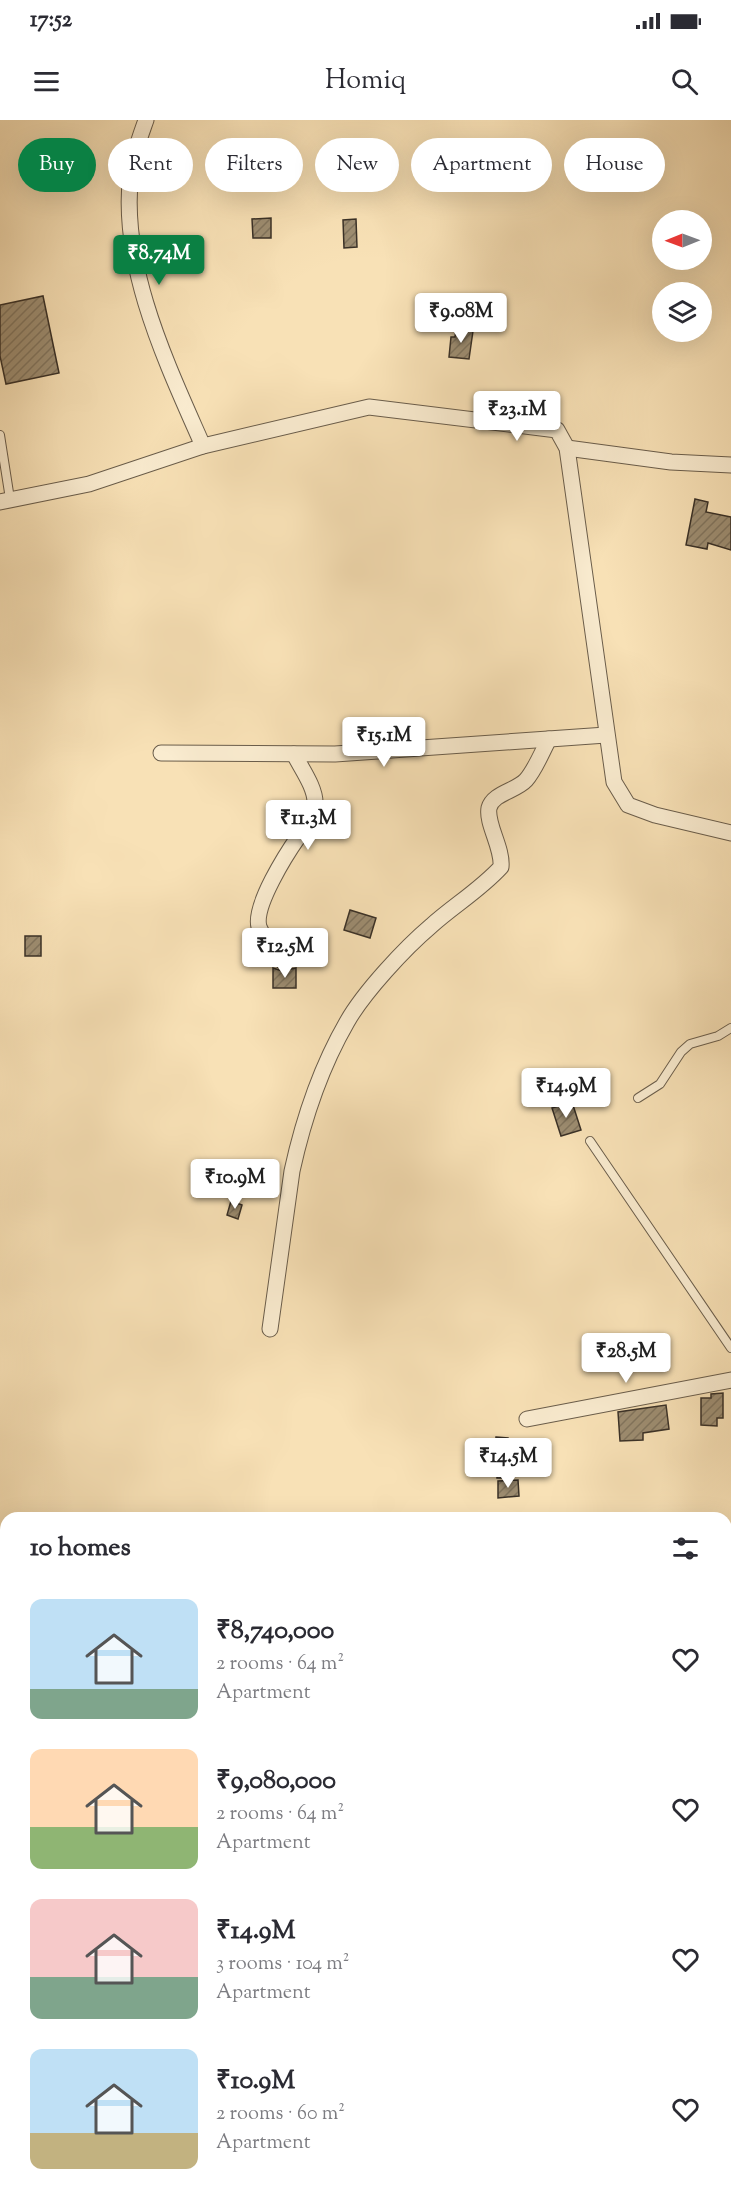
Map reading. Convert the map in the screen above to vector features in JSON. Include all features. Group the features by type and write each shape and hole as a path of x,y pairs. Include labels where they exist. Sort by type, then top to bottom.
{"street":[{"path":"146,120 130,174 130,234 152,319 166,361 203,446"},
{"path":"5,501 88,483 203,446 369,407 557,430 567,448 614,782 628,805 655,816 731,833"},
{"path":"567,448 671,462 731,465"},
{"path":"161,753 294,754 416,750 606,735"},
{"path":"270,1329 297,1148 332,1051 348,1020 368,993 418,938 501,867 502,856 489,814 490,806 496,798 527,780 549,740"},
{"path":"282,961 259,927 258,918 281,863 312,817 316,807 315,797 294,754"},
{"path":"527,1419 731,1380"}],"lane":[{"path":"0,435 5,501"},
{"path":"638,1098 660,1084 681,1052 690,1044 718,1036 731,1028"},
{"path":"590,1141 731,1348"}],"building":[{"path":"271,218 271,238 253,238 252,219"},
{"path":"356,219 357,247 344,248 343,220"},
{"path":"43,296 59,373 6,384 0,356 0,305"},
{"path":"456,329 473,331 469,359 449,357 451,337 455,337"},
{"path":"695,499 708,502 706,512 731,517 731,550 708,543 707,549 686,545"},
{"path":"350,910 376,918 370,938 344,930"},
{"path":"25,936 41,936 41,956 25,956"},
{"path":"273,968 282,971 296,968 296,988 273,988"},
{"path":"572,1102 581,1130 561,1136 552,1108"},
{"path":"231,1201 242,1205 238,1219 227,1215"},
{"path":"723,1393 723,1418 717,1418 717,1426 701,1425 701,1398 711,1398 711,1394"},
{"path":"666,1405 669,1429 643,1433 643,1440 620,1441 618,1412"},
{"path":"496,1437 508,1438 508,1478 497,1478 497,1468 494,1468"},
{"path":"518,1480 519,1496 498,1498 498,1481"}]}
